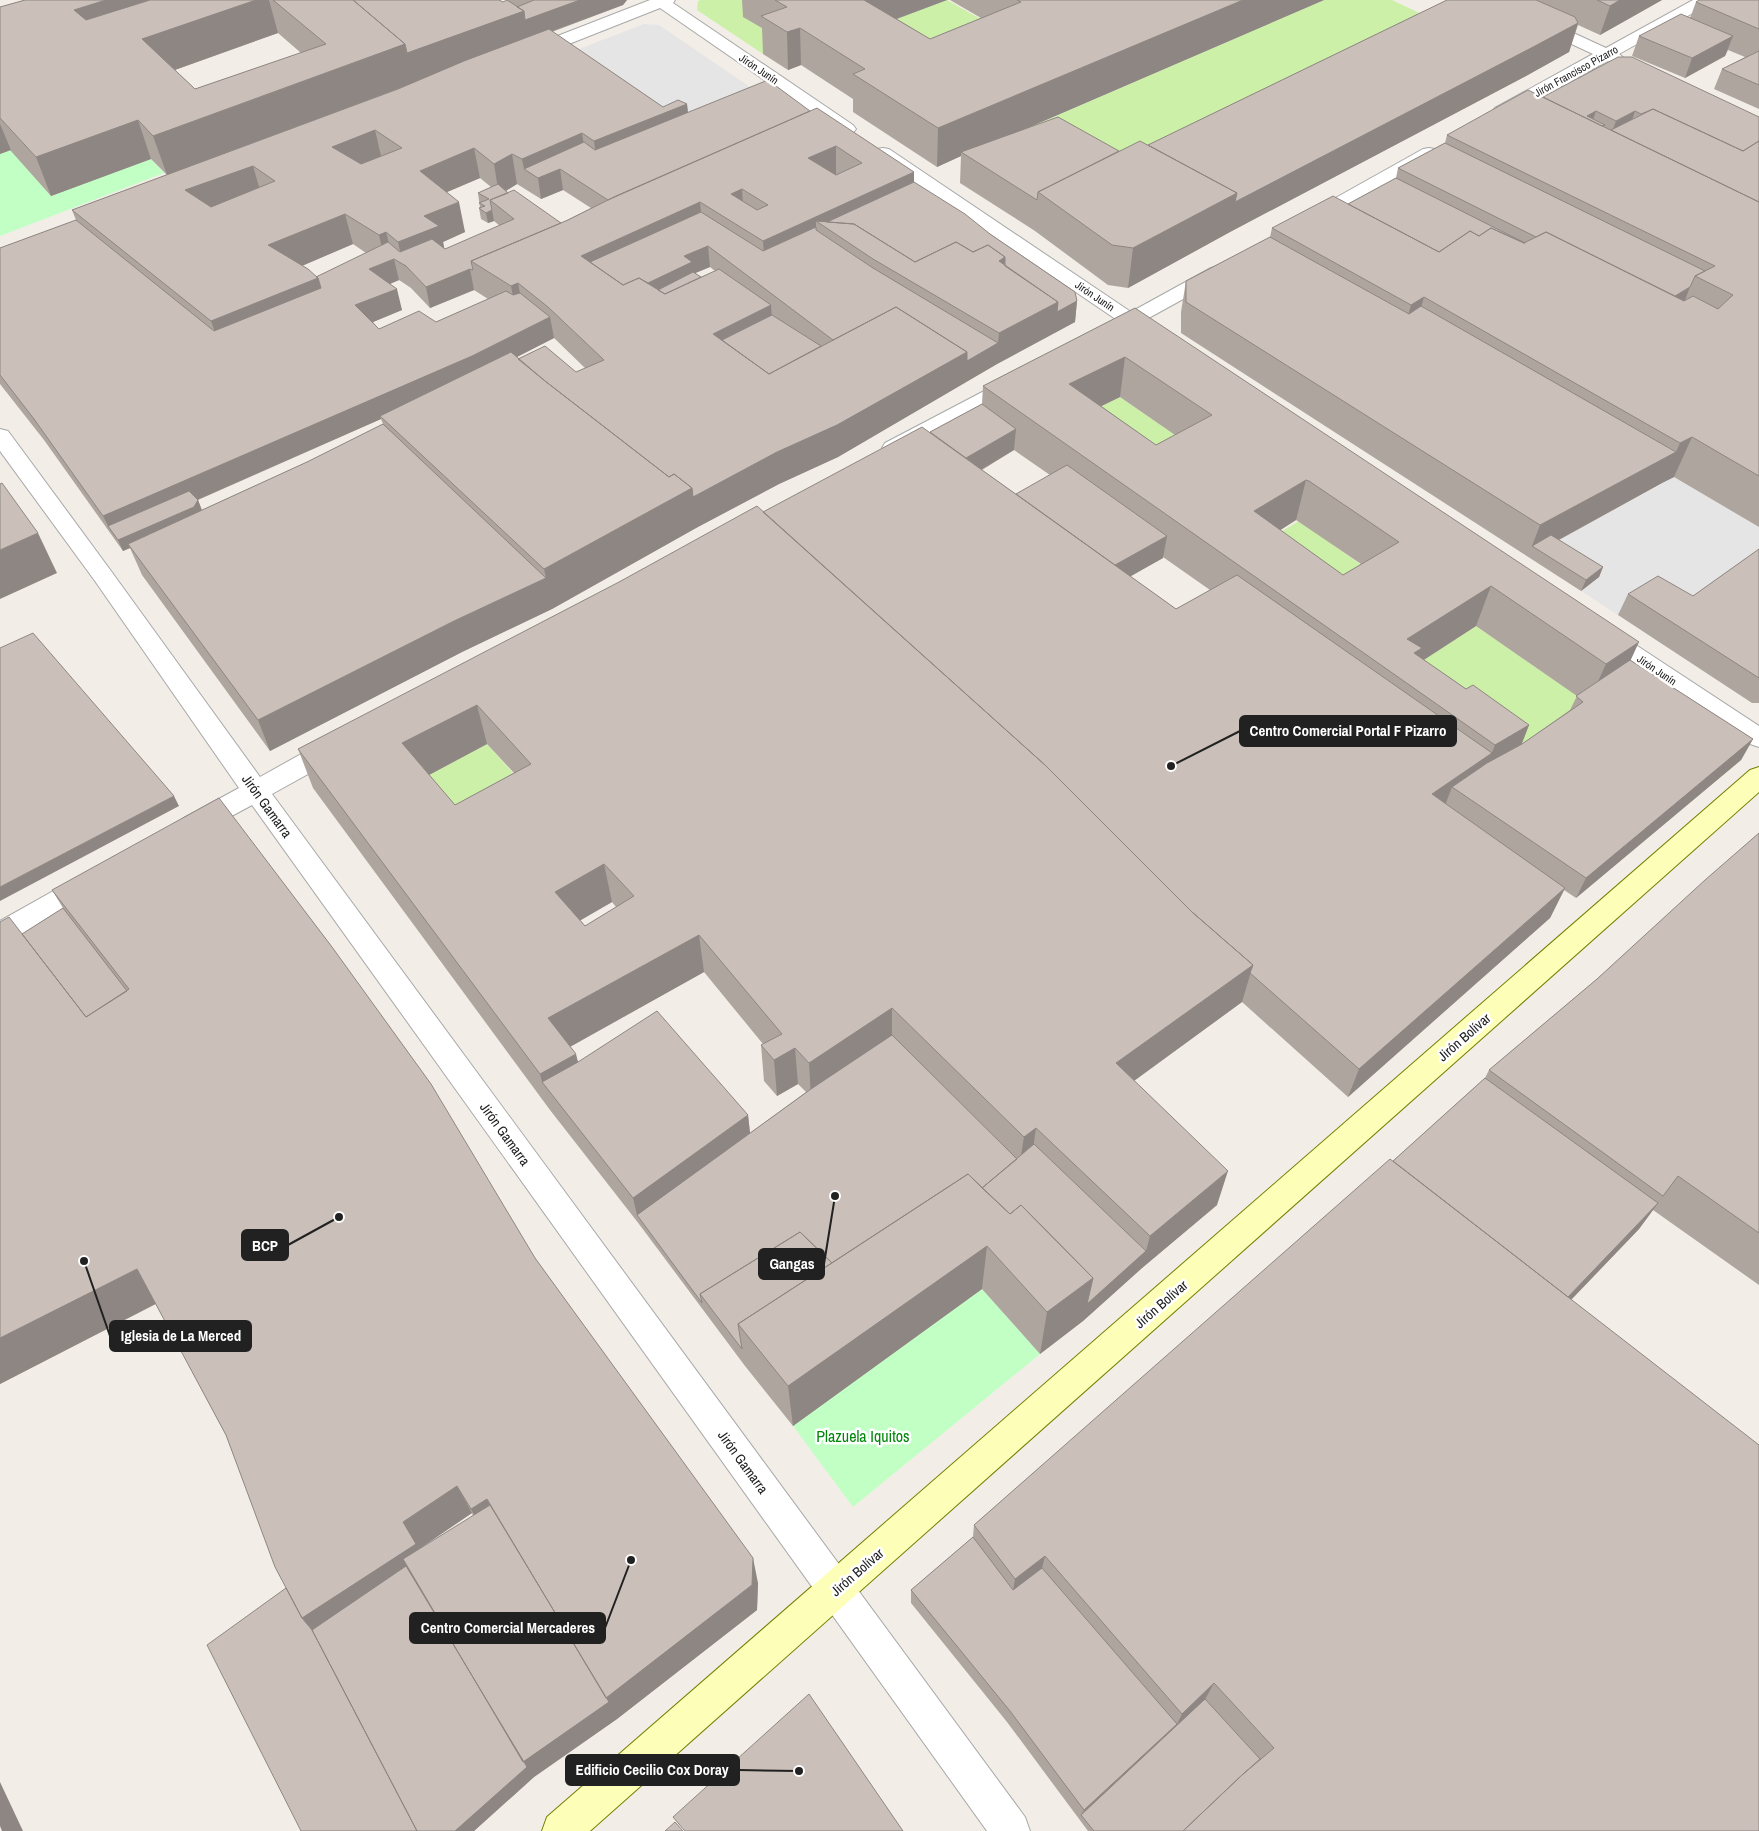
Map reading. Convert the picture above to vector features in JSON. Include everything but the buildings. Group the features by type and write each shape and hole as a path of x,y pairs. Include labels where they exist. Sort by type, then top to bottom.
{"street":[{"path":"1489,0 1632,66"},
{"name":"Jirón Francisco Pizarro","path":"1485,122 1705,0"},
{"path":"512,60 662,1"},
{"name":"Jirón Junín","path":"662,1 1156,337"},
{"path":"1295,228 1442,146"},
{"path":"1096,339 1235,262"},
{"path":"877,457 1035,372"},
{"name":"Jirón Gamarra","path":"0,436 1011,1831"},
{"name":"Jirón Junín","path":"1586,623 1759,738"},
{"path":"172,836 360,734"},
{"name":"Jirón Bolívar","path":"561,1831 1759,777"},
{"path":"0,934 112,870"}],"green space":[{"path":"791,0 789,45 763,54 697,10 698,1"},
{"path":"947,0 1018,40 927,75 858,33"},
{"path":"1324,0 1392,0 1447,26 1123,186 1028,128"},
{"path":"11,150 51,196 151,159 164,173 0,236 0,154"},
{"path":"1120,397 1204,455 1150,485 1065,424"},
{"path":"1299,521 1387,583 1332,615 1246,552"},
{"path":"1476,626 1588,703 1513,765 1395,678"},
{"path":"487,744 540,803 466,843 414,783"},
{"name":"Plazuela Iquitos","path":"982,1289 1040,1354 853,1507 793,1426"}],"shaded area":[{"path":"644,24 659,25 769,100 690,134 553,59"},
{"path":"1674,477 1759,527 1759,562 1683,617 1648,597 1618,615 1581,591 1598,578 1547,546"}],"place":[{"name":"Centro Comercial Portal F Pizarro","path":"1171,766"},
{"name":"Gangas","path":"835,1196"},
{"name":"BCP","path":"339,1217"},
{"name":"Iglesia de La Merced","path":"84,1261"},
{"name":"Centro Comercial Mercaderes","path":"631,1560"},
{"name":"Edificio Cecilio Cox Doray","path":"799,1771"}]}
